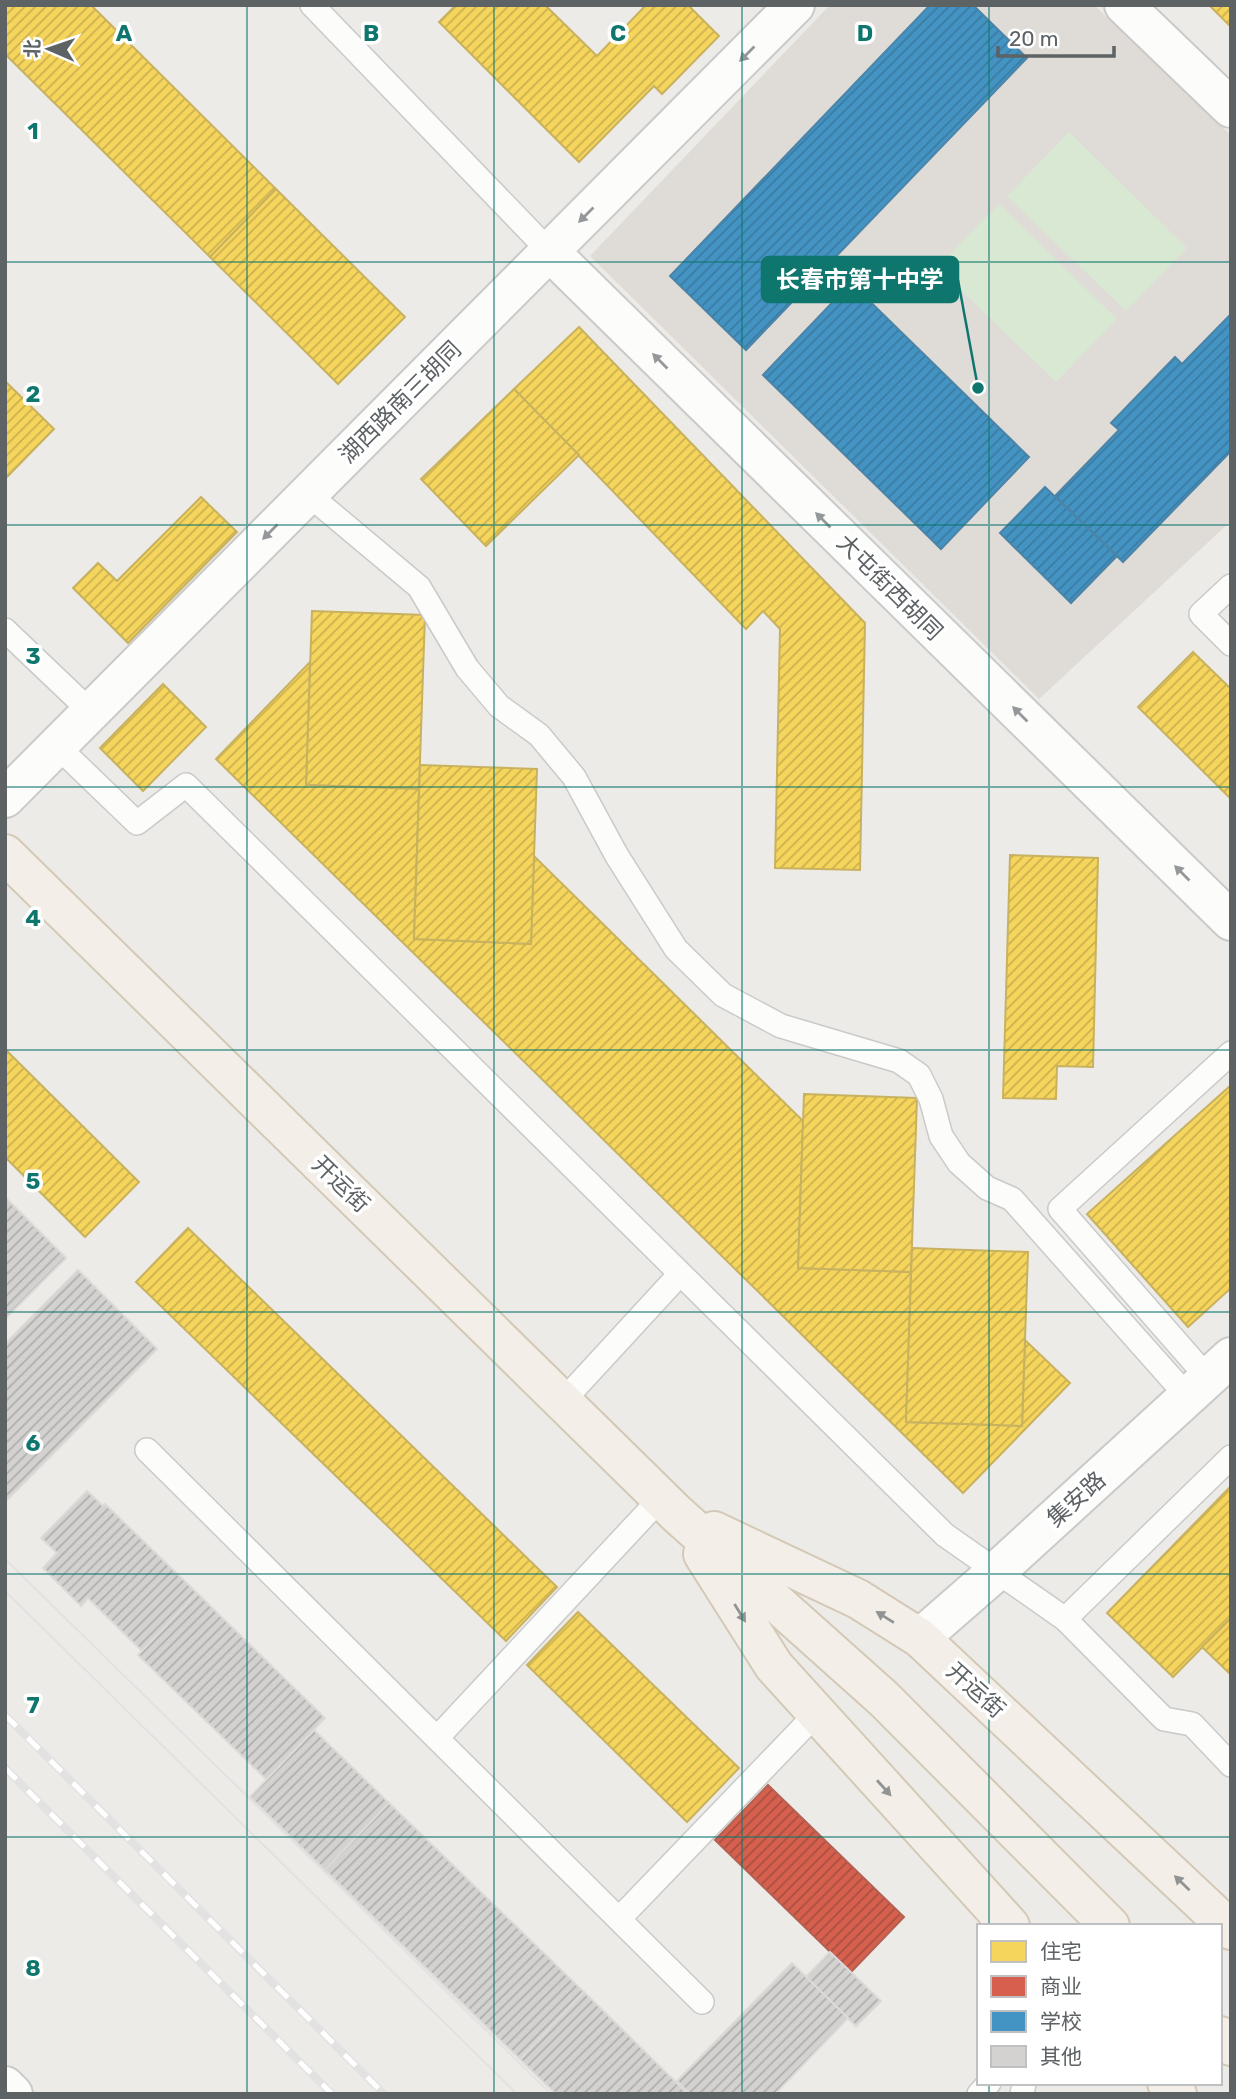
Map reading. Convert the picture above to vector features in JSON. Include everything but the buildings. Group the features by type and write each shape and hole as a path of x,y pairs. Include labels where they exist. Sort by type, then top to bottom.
{"main road":[{"name":"开运街","path":"5,854 669,1506 884,1699 1108,1924"},
{"name":"开运街","path":"669,1506 858,1599 920,1638 1231,1930"},
{"name":"开运街","path":"669,1506 774,1666 1008,1924"}],"street":[{"name":"湖西路南三胡同","path":"5,798 795,5"},
{"path":"1124,5 1231,108"},
{"name":"大屯街西胡同","path":"550,252 1231,921"},
{"name":"集安路","path":"920,1638 1209,1377"},
{"path":"5,2086 13,2094"}],"lane":[{"path":"312,5 550,252"},
{"path":"308,494 419,587 467,668 499,706 539,734 574,777 617,856 676,949 723,995 781,1026 899,1061 919,1075 931,1099 941,1136 959,1163 988,1188 1012,1199 1209,1377"},
{"path":"1231,586 1201,614 1231,643"},
{"path":"5,630 91,712"},
{"path":"57,746 137,823 186,785 945,1535 1065,1619 1164,1719 1192,1724 1231,1765"},
{"path":"1209,1377 1060,1209 1231,1054"},
{"path":"563,1401 680,1274"},
{"path":"147,1450 702,2002"},
{"path":"1065,1619 1231,1457"},
{"path":"437,1738 669,1506"},
{"path":"619,1919 817,1713"}],"shaded area":[{"path":"830,5 1094,5 1231,135 1231,521 1039,699 590,256"}],"green space":[{"path":"1069,132 1187,248 1126,311 1007,196"},
{"path":"999,204 1117,319 1056,382 937,267"}],"tram line":[{"path":"5,1559 551,2094"},
{"path":"5,1591 517,2094"}],"railway":[{"path":"5,1715 384,2094"},
{"path":"5,1768 332,2094"}],"place":[{"name":"长春市第十中学","path":"978,388"}]}
